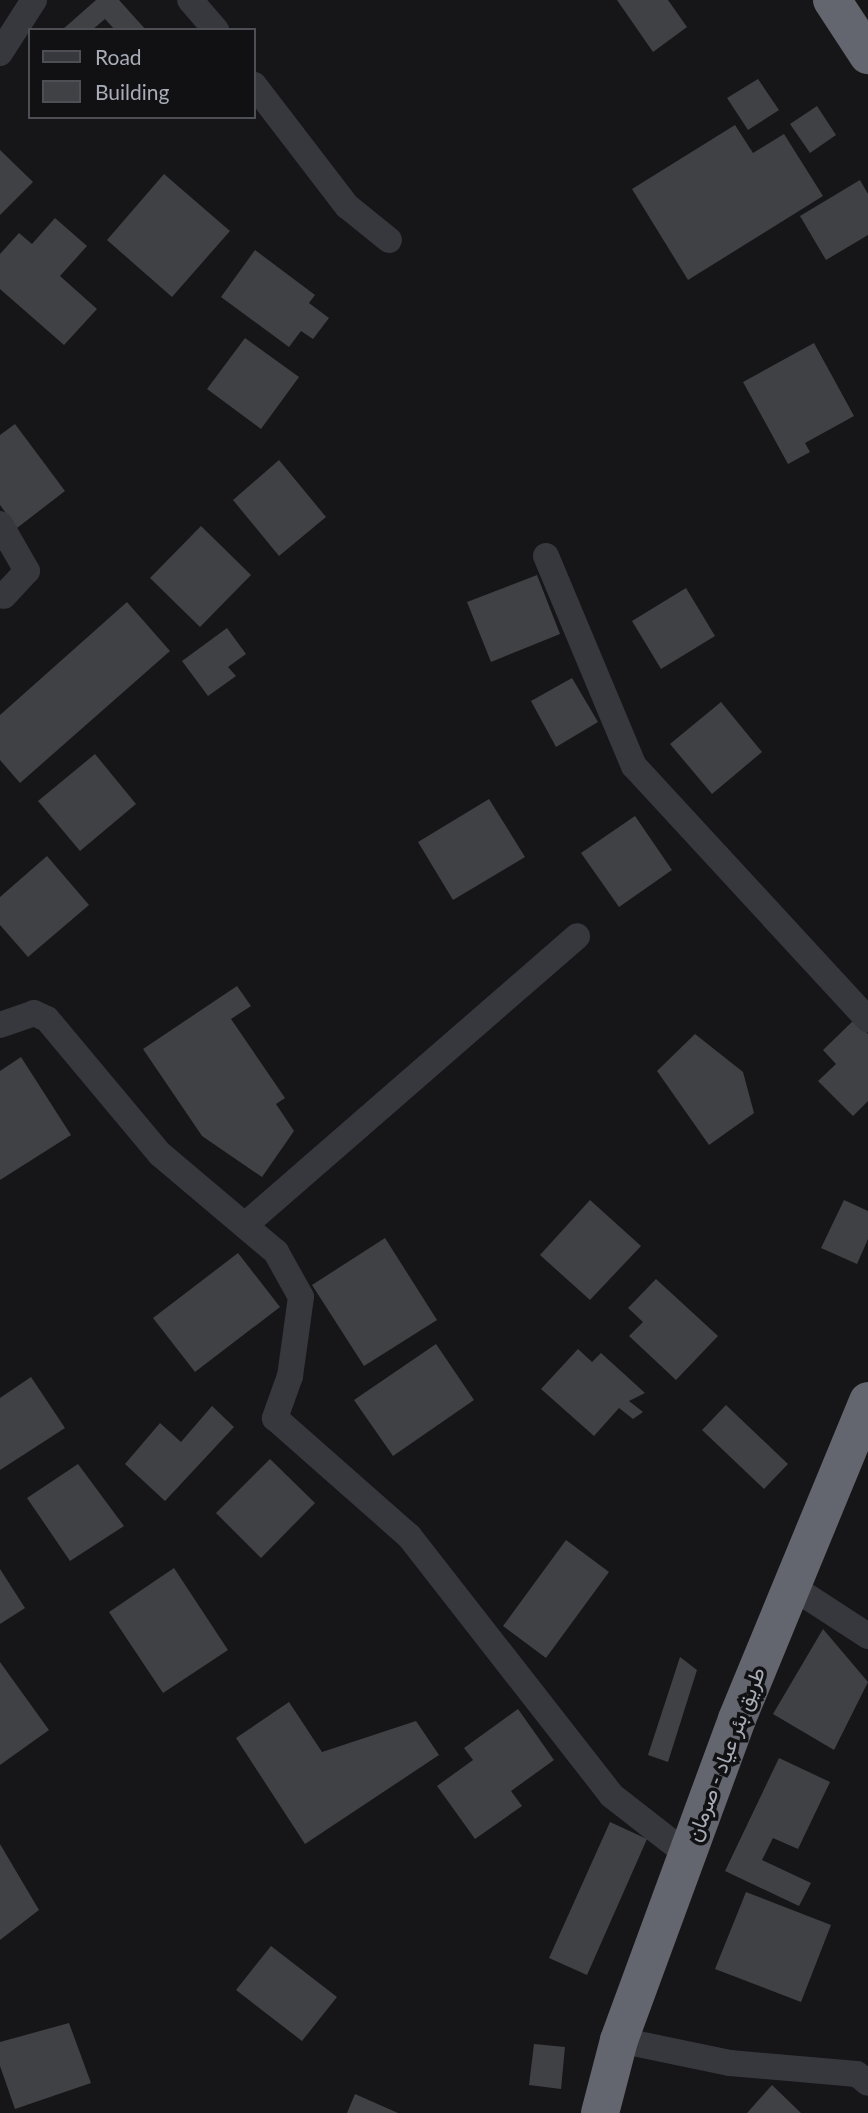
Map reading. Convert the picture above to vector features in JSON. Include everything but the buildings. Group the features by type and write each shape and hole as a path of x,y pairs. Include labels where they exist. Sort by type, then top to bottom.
{"highway":[{"path":"832,0 868,55"},
{"name":"طريق بئر عياد - صرمان","path":"600,2113 620,2040 688,1854 791,1586 868,1401"}],"street":[{"path":"0,53 34,0"},
{"path":"190,0 214,28"},
{"path":"256,88 347,206 389,240"},
{"path":"0,524 27,571 4,596"},
{"path":"546,556 634,766 868,1020"},
{"path":"245,1225 578,936"},
{"path":"0,1025 34,1013 47,1019 160,1154 276,1252 301,1297 290,1376 275,1418 409,1536 611,1795 688,1854"},
{"path":"791,1586 868,1636"},
{"path":"620,2040 730,2063 857,2074 868,2083"}]}
